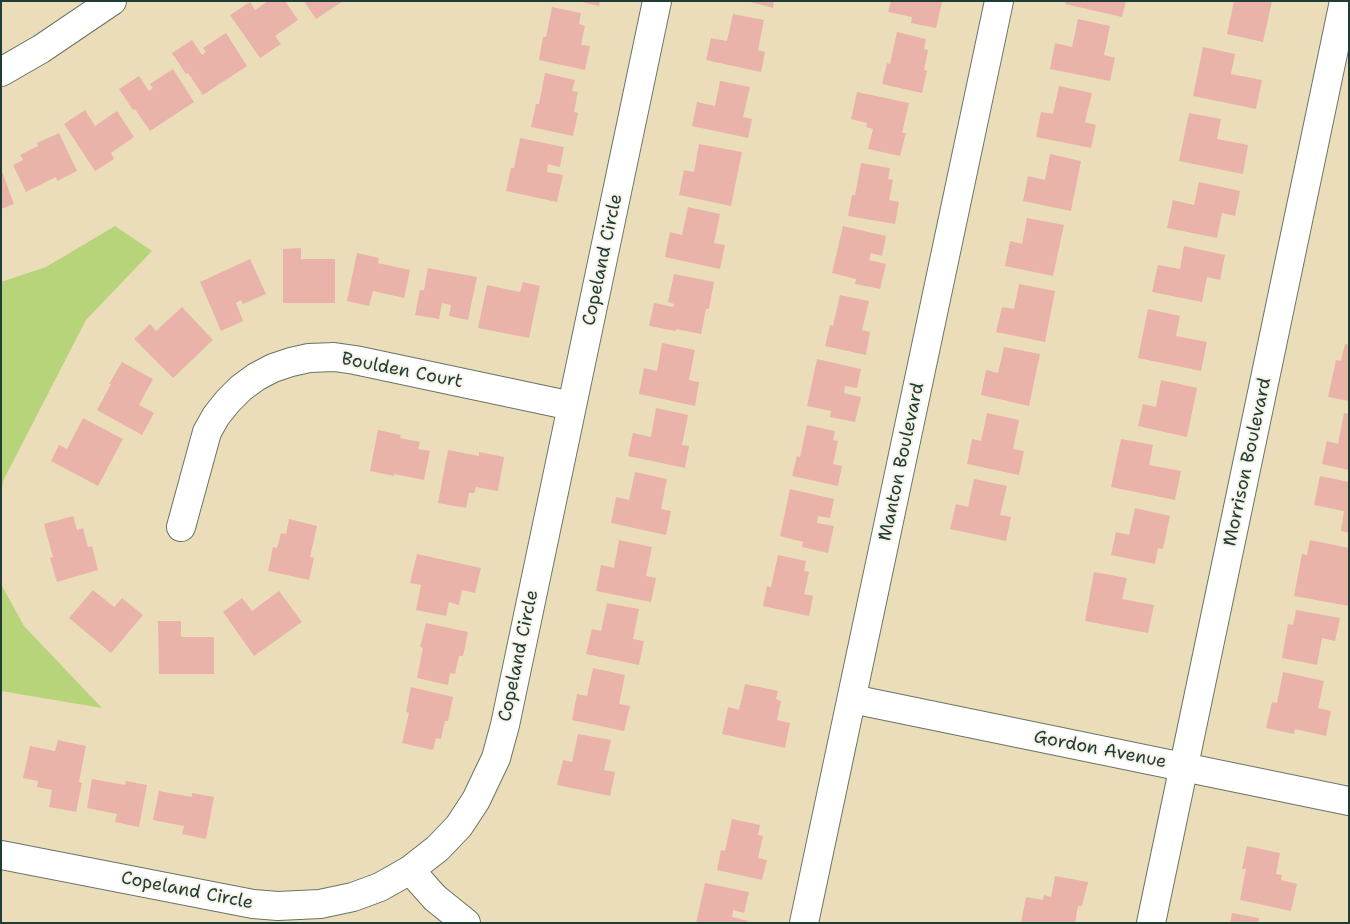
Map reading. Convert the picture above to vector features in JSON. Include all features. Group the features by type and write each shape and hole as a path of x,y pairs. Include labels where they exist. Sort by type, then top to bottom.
{"street":[{"path":"1,72 41,49 112,1"},
{"name":"Copeland Circle","path":"1,855 253,904 278,906 320,904 353,897 380,887 410,870 438,848 459,826 476,800 496,758 505,725 657,1"},
{"name":"Manton Boulevard","path":"804,923 999,1"},
{"name":"Morrison Boulevard","path":"1151,923 1344,1"},
{"name":"Boulden Court","path":"181,527 207,432 216,416 241,388 256,377 273,368 291,362 326,357 355,360 572,406"},
{"name":"Gordon Avenue","path":"852,699 1349,801"},
{"path":"410,870 435,898 466,923"}],"green space":[{"path":"115,226 152,251 86,320 4,479 1,492 1,282 46,267"},
{"path":"1,584 24,626 102,708 1,691"}],"building":[{"path":"268,1 285,1 298,20 275,36 281,44 260,58 230,15 250,2 255,10"},
{"path":"304,1 343,1 316,19"},
{"path":"578,1 600,1 599,6"},
{"path":"747,1 774,1 773,8"},
{"path":"891,1 942,2 936,28 911,23 912,17 888,12"},
{"path":"1066,1 1126,1 1122,17 1065,4"},
{"path":"1234,1 1272,1 1263,42 1227,34"},
{"path":"552,7 581,13 579,24 585,26 581,45 590,46 585,70 539,60 543,37 546,37"},
{"path":"733,14 764,20 758,50 765,52 761,72 706,60 711,38 727,41"},
{"path":"1078,19 1110,26 1104,55 1115,58 1110,81 1050,69 1055,43 1072,47"},
{"path":"897,32 926,39 924,49 928,50 924,70 927,71 922,93 882,84 887,63 890,64"},
{"path":"226,33 247,66 203,95 172,53 192,40 202,55 206,52 203,48"},
{"path":"1203,47 1235,54 1231,74 1262,80 1256,109 1193,96"},
{"path":"173,69 194,102 150,131 119,89 139,76 149,91 153,88 150,84"},
{"path":"545,73 575,80 572,91 578,92 574,112 578,113 573,136 531,127 536,104 539,104"},
{"path":"720,81 750,87 743,117 752,119 748,138 692,126 697,102 715,106"},
{"path":"1059,86 1092,93 1085,122 1096,125 1091,148 1036,137 1041,112 1053,114"},
{"path":"857,92 909,103 902,133 906,133 900,156 868,149 873,129 866,127 867,123 851,119"},
{"path":"85,110 95,126 117,111 134,137 111,153 114,159 95,171 64,124"},
{"path":"1189,113 1221,119 1217,139 1248,145 1243,174 1179,161"},
{"path":"59,133 77,171 57,181 56,177 26,192 13,165 23,160 20,155 38,146 37,143"},
{"path":"520,138 564,147 560,167 548,164 547,172 563,175 557,202 506,191 511,168 514,168"},
{"path":"699,144 742,152 731,206 679,195 684,170 694,172"},
{"path":"1050,154 1081,161 1071,211 1023,201 1028,176 1045,180"},
{"path":"861,163 890,168 888,179 893,180 889,200 899,202 895,224 848,216 852,195 855,195"},
{"path":"1,169 14,204 1,209"},
{"path":"1199,182 1240,191 1235,216 1222,213 1217,238 1167,228 1173,200 1194,205"},
{"path":"688,207 720,214 714,243 725,245 720,269 665,257 670,232 682,235"},
{"path":"1027,218 1064,225 1053,276 1005,266 1010,241 1022,244"},
{"path":"843,226 886,236 882,256 871,253 869,260 886,264 880,289 855,284 856,279 832,273"},
{"path":"1184,246 1225,255 1220,280 1207,277 1202,302 1152,292 1158,265 1180,269"},
{"path":"301,248 301,259 335,259 335,303 283,303 283,249"},
{"path":"357,253 379,258 378,263 410,270 404,298 373,291 369,306 347,301"},
{"path":"250,259 266,294 243,304 241,300 236,303 243,321 221,331 200,282"},
{"path":"428,268 477,277 468,320 449,316 451,305 442,303 439,319 415,315 420,290 424,290"},
{"path":"674,274 714,282 709,309 706,309 701,334 649,326 654,303 673,307 674,304 668,302"},
{"path":"523,282 540,286 529,338 478,328 487,285 520,292"},
{"path":"1019,284 1055,291 1045,342 996,332 1002,307 1014,309"},
{"path":"840,295 869,301 862,330 870,332 866,355 825,346 830,325 833,326"},
{"path":"182,307 213,340 173,378 134,339 150,324 156,331"},
{"path":"1148,309 1180,316 1176,336 1207,342 1201,371 1138,358"},
{"path":"662,343 695,350 689,380 699,382 695,406 639,394 644,368 657,371"},
{"path":"1345,344 1349,345 1349,401 1328,397 1336,360 1341,361"},
{"path":"1004,347 1040,354 1029,406 981,395 986,370 998,373"},
{"path":"817,359 861,369 857,388 845,386 844,393 861,397 855,422 830,417 831,411 807,406"},
{"path":"122,362 153,379 139,405 154,413 142,435 97,410"},
{"path":"1161,380 1197,388 1187,437 1138,426 1143,404 1156,407"},
{"path":"656,408 688,415 682,445 689,446 685,468 628,456 633,433 651,437"},
{"path":"987,413 1019,420 1013,449 1024,451 1019,475 967,464 972,439 981,441"},
{"path":"1344,413 1349,414 1349,470 1322,464 1327,441 1338,444"},
{"path":"83,418 123,439 98,486 51,461 59,445 67,449"},
{"path":"807,425 835,431 833,440 838,441 833,464 842,466 838,486 792,476 797,456 800,457"},
{"path":"378,430 401,435 400,438 420,442 418,449 430,451 424,480 370,471"},
{"path":"1121,439 1153,445 1149,465 1181,471 1175,500 1111,487"},
{"path":"448,450 479,456 479,452 504,457 498,491 476,487 474,493 469,493 466,508 438,503"},
{"path":"635,472 667,479 661,509 671,511 666,535 611,523 616,497 629,500"},
{"path":"1320,476 1349,482 1349,533 1341,531 1344,511 1314,505"},
{"path":"974,479 1007,486 1000,515 1011,517 1006,541 950,529 956,504 968,507"},
{"path":"790,489 834,499 830,518 818,516 817,523 834,526 828,553 802,547 803,542 780,536"},
{"path":"1135,508 1170,516 1163,549 1158,548 1155,564 1111,555 1116,532 1129,535"},
{"path":"73,516 77,530 83,528 88,547 92,546 98,570 57,582 50,558 53,557 44,524"},
{"path":"289,519 317,526 310,557 314,558 309,580 268,571 273,547 277,548 281,533 286,534"},
{"path":"619,540 652,547 646,576 656,578 651,602 596,591 601,565 614,568"},
{"path":"1310,540 1349,548 1349,606 1294,596 1302,554 1307,555"},
{"path":"417,554 481,568 475,593 462,590 459,605 449,602 446,616 416,610 421,585 410,583"},
{"path":"778,555 806,561 804,571 809,572 804,594 813,596 809,616 763,606 767,586 771,587"},
{"path":"1094,572 1127,578 1122,599 1154,605 1148,633 1085,621"},
{"path":"93,590 114,607 122,598 143,615 111,653 69,618"},
{"path":"279,591 302,622 254,656 223,612 242,598 252,611"},
{"path":"607,603 639,609 633,639 644,641 639,665 586,654 592,629 601,631"},
{"path":"1296,610 1340,618 1335,641 1322,638 1317,665 1282,658 1288,624 1293,625"},
{"path":"158,621 181,621 181,637 214,637 214,674 159,674"},
{"path":"426,623 468,632 463,656 459,656 455,674 450,673 448,685 417,678 423,648 420,647"},
{"path":"593,668 625,675 619,704 630,706 624,731 572,720 577,694 587,696"},
{"path":"1283,672 1324,681 1318,708 1331,711 1326,736 1295,729 1294,734 1266,728 1272,702 1277,703"},
{"path":"745,684 778,691 776,699 781,701 777,720 790,723 785,748 722,734 728,707 739,710"},
{"path":"411,687 453,697 448,721 445,721 441,739 436,738 433,750 402,743 409,713 406,712"},
{"path":"578,734 611,740 604,770 615,772 610,796 557,785 563,760 572,762"},
{"path":"58,740 86,746 79,782 82,783 76,812 49,807 52,790 37,787 38,781 23,778 30,746 55,751"},
{"path":"92,779 125,785 126,781 147,785 139,827 115,822 117,814 87,808"},
{"path":"159,791 192,797 192,793 214,797 206,839 182,834 184,826 153,820"},
{"path":"732,819 760,825 758,835 763,836 758,858 767,860 762,880 717,870 721,850 725,851"},
{"path":"1247,846 1280,853 1276,874 1282,875 1281,880 1297,884 1291,911 1240,900 1246,869 1242,869"},
{"path":"1055,876 1088,882 1082,906 1078,906 1075,923 1021,923 1026,897 1043,900 1044,895 1051,897"},
{"path":"705,883 749,892 744,913 733,910 732,917 748,921 748,923 696,923"},
{"path":"1232,913 1259,918 1258,923 1230,923"}]}
